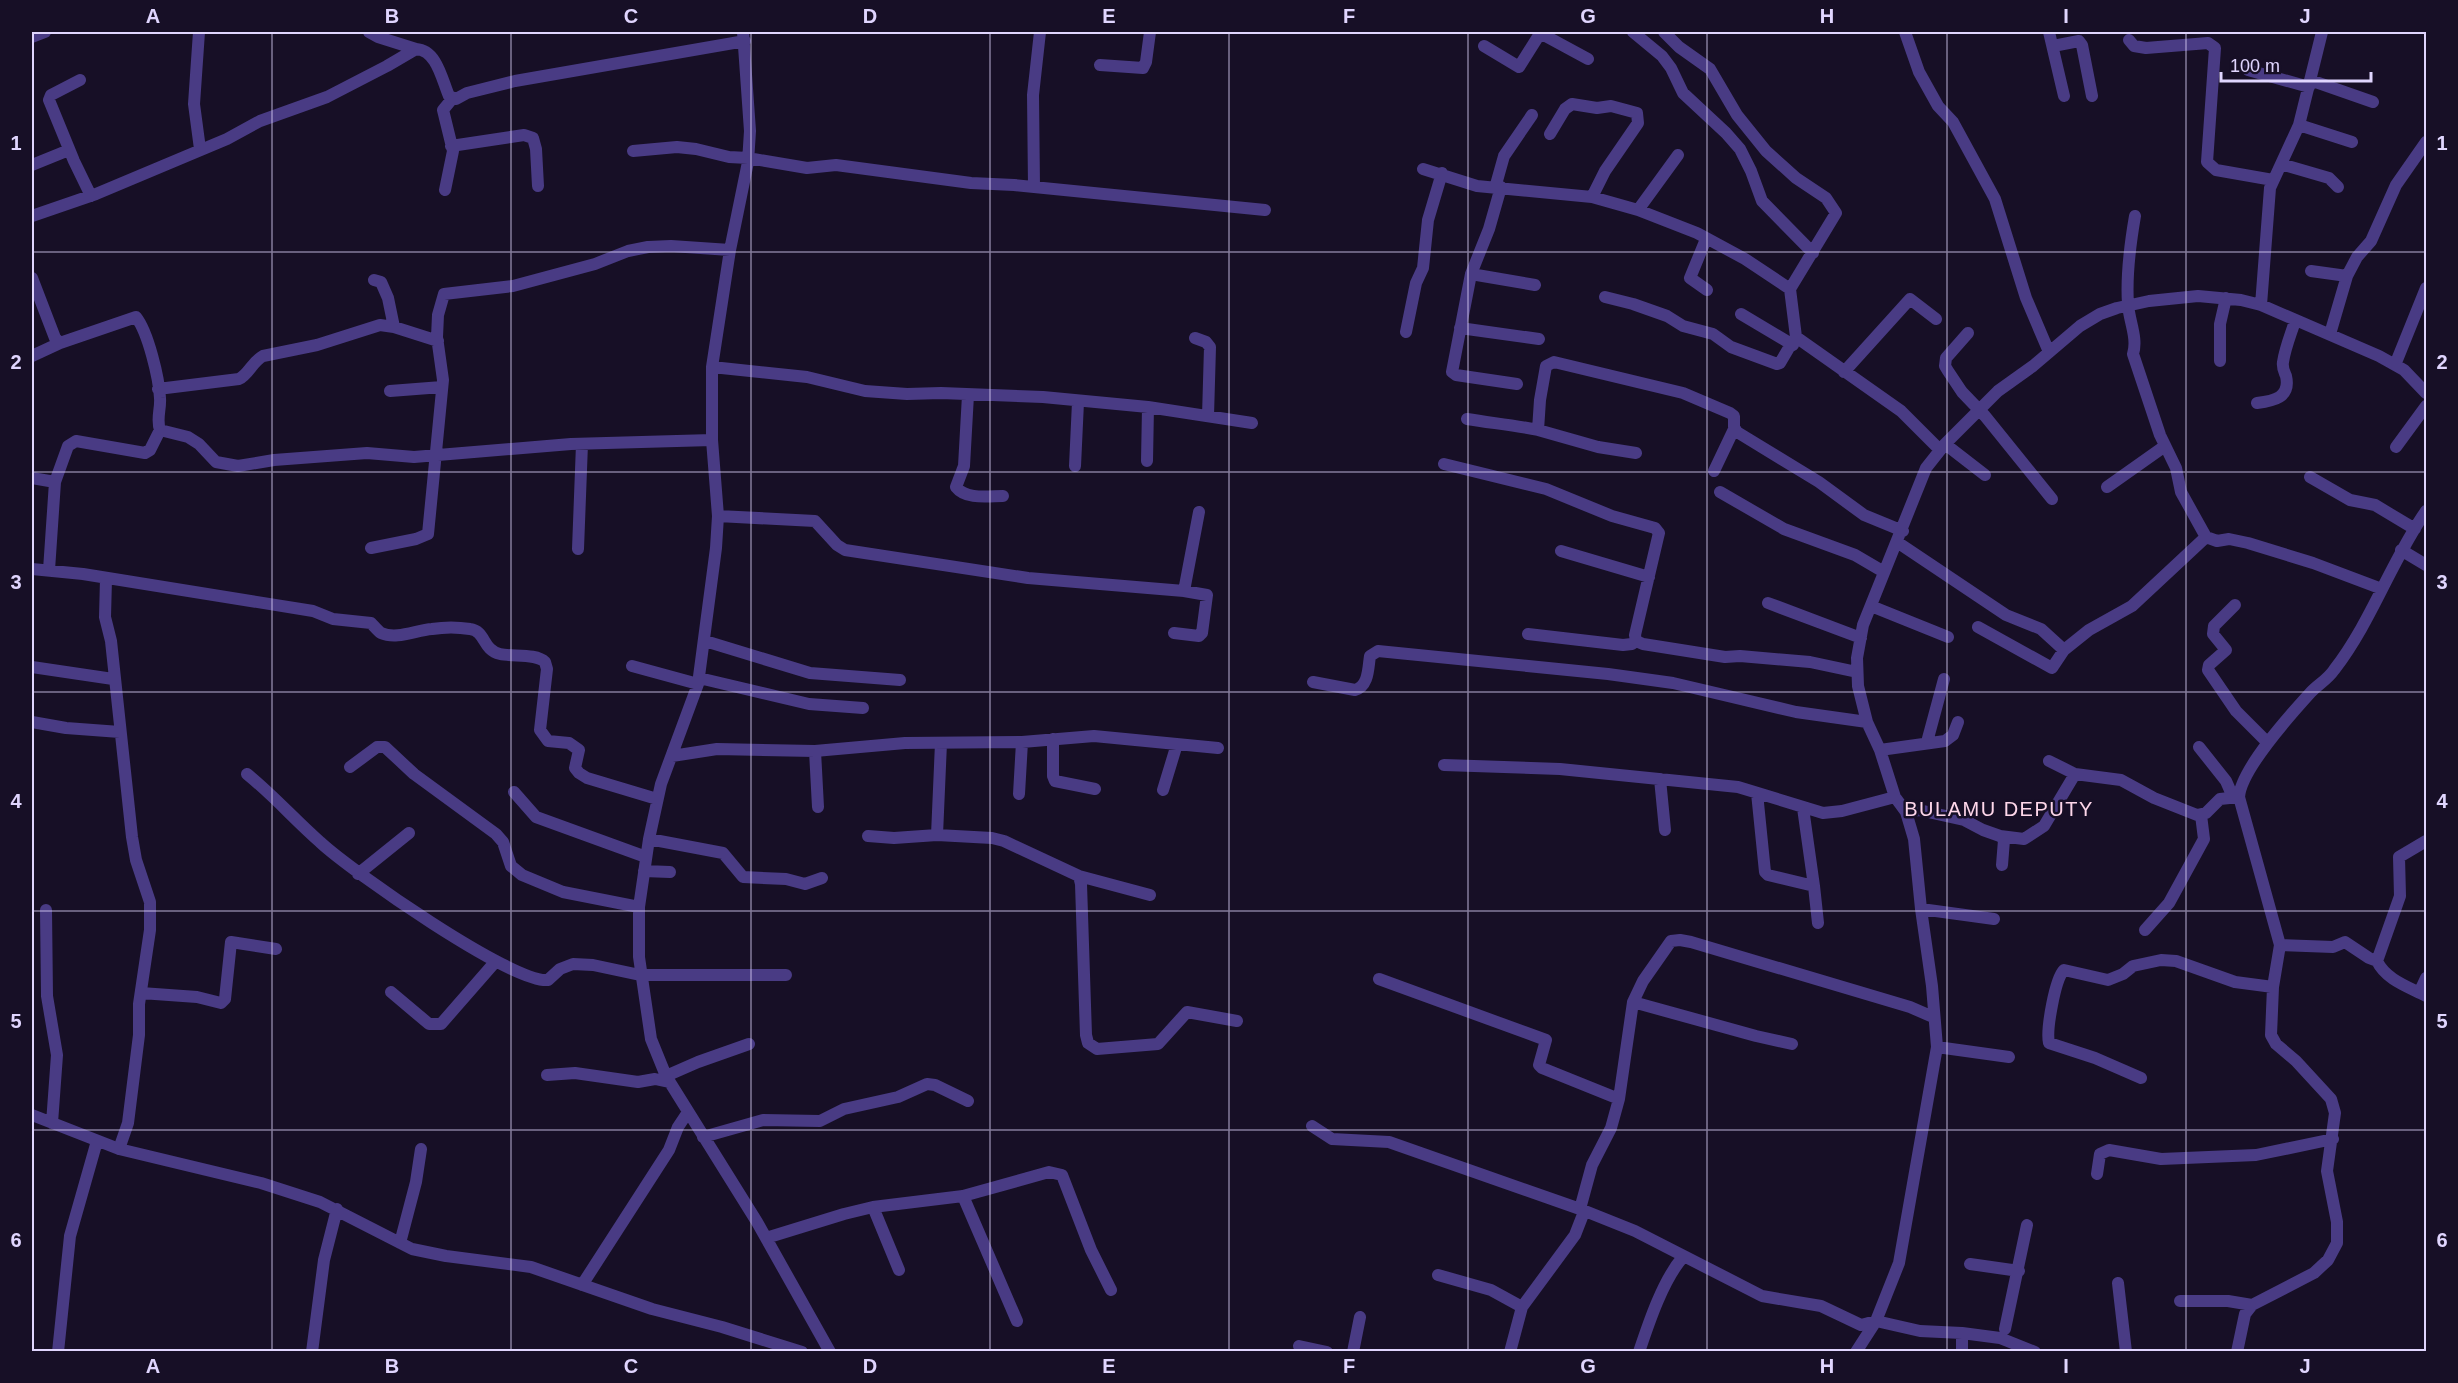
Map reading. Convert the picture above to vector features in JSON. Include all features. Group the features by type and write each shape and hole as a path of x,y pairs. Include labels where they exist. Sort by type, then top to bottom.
{"street":[{"path":"32,37 45,32"},
{"path":"199,32 194,104 200,149"},
{"path":"369,32 378,37 428,52 434,59 452,99"},
{"path":"1034,188 1033,95 1040,32"},
{"path":"1100,65 1143,68 1150,32"},
{"path":"1484,46 1515,67 1519,67 1540,32 1588,59"},
{"path":"1633,32 1671,68 1683,93 1740,149 1762,201 1813,253"},
{"path":"1664,32 1679,47 1710,69 1733,109 1766,151 1796,178 1826,198 1836,210 1790,289 1795,341"},
{"path":"2049,32 2064,96"},
{"path":"2261,305 2269,229 2266,217 2273,180 2299,125 2322,32"},
{"path":"1909,33 1919,72 1938,106 1953,122 1995,199 2026,298 2049,352"},
{"path":"445,190 452,160 452,146 443,110 452,99 515,81 744,36 750,131 748,158 745,183 730,250 712,367 712,440 718,516 716,548 698,681 657,799 649,839 639,907 640,975 651,1039 668,1079 766,1238 830,1352"},
{"path":"2129,40 2134,46 2146,48 2208,43 2213,45 2215,48 2207,162 2216,170 2273,180"},
{"path":"2054,46 2079,41 2082,45 2092,96"},
{"path":"32,216 91,196 226,139 260,121 327,97 416,49"},
{"path":"2248,70 2309,83 2373,102"},
{"path":"80,80 51,95 49,100 91,196"},
{"path":"1550,134 1565,109 1572,104 1598,108 1611,106 1637,113 1638,123 1605,171 1592,197"},
{"path":"1517,384 1456,375 1452,372 1471,274 1490,229 1504,156 1532,116"},
{"path":"2299,125 2352,142"},
{"path":"452,146 524,135 534,138 538,186"},
{"path":"2330,334 2347,276 2356,257 2371,241 2396,185 2427,142"},
{"path":"633,151 677,147 807,168 836,165 960,182 1265,210"},
{"path":"32,165 69,150"},
{"path":"1638,210 1678,155"},
{"path":"2281,164 2329,178 2338,187"},
{"path":"1423,169 1442,173 1477,186 1592,197 1638,210 1697,233 1790,289"},
{"path":"1406,332 1416,283 1421,277 1423,268 1428,220 1442,173"},
{"path":"2135,216 2129,254 2128,305 2136,345 2133,354 2165,446 2176,468 2181,492 2206,537 2217,541 2229,539 2248,543 2313,563 2382,589"},
{"path":"1706,239 1690,278 1707,290"},
{"path":"371,548 416,539 428,534 442,387 438,315 442,297 448,292 513,286 648,247 671,246 730,250"},
{"path":"2312,272 2347,276"},
{"path":"1471,274 1535,285"},
{"path":"32,278 60,343"},
{"path":"374,280 381,282 388,298 394,327"},
{"path":"2395,365 2427,288"},
{"path":"1856,1352 1876,1321 1899,1263 1937,1047 1914,839 1906,812 1895,796 1880,750 1867,722 1857,672 1861,638 1871,606 1926,468 1942,447 1998,391 2080,326 2100,314 2128,305 2198,296 2226,298 2261,305 2395,365 2404,370 2427,393"},
{"path":"1605,297 1634,304 1667,316 1683,326 1713,334 1731,347 1772,363 1780,363 1795,341"},
{"path":"2220,361 2222,312 2226,298"},
{"path":"1845,372 1910,299 1936,319"},
{"path":"1741,314 1795,341 1845,372 1900,411 1942,447 1985,475"},
{"path":"32,356 60,343 136,317 152,356 160,397 158,424 160,430 150,450 145,453 72,443 64,454 55,482 49,570"},
{"path":"2257,403 2274,401 2282,397 2285,392 2286,378 2282,365 2295,321"},
{"path":"158,389 238,379 243,377 253,363 263,356 316,345 380,325 438,341"},
{"path":"1460,328 1539,339"},
{"path":"1968,333 1946,358 1945,366 1954,382 2052,499"},
{"path":"1195,338 1206,342 1210,347 1208,416"},
{"path":"1538,430 1546,366 1554,362 1683,393 1701,399 1734,416 1734,429 1714,471"},
{"path":"712,367 807,377 865,391 1043,398 1148,407 1252,423"},
{"path":"390,391 442,387"},
{"path":"968,395 964,466 957,488 960,493 967,495 1003,496"},
{"path":"1075,466 1078,402"},
{"path":"2396,447 2427,406"},
{"path":"1148,407 1148,460"},
{"path":"1467,419 1504,423 1598,447 1636,453"},
{"path":"1734,429 1900,536 2006,615 2041,629 2064,650"},
{"path":"160,430 188,437 199,444 216,462 238,466 283,459 367,453 414,457 582,444 712,440"},
{"path":"578,549 582,444"},
{"path":"2107,487 2165,446"},
{"path":"1444,464 1546,489 1612,516 1655,528 1659,533 1635,635 1636,641"},
{"path":"2310,477 2350,500 2375,505 2415,529"},
{"path":"32,478 55,482"},
{"path":"1720,492 1784,529 1856,555 1884,572"},
{"path":"2236,797 2248,769 2312,692 2333,672 2364,627 2401,550 2427,511"},
{"path":"1184,591 1199,512"},
{"path":"718,516 815,521 837,545 845,550 1028,578 1184,591 1207,595 1202,633 1199,636 1174,633"},
{"path":"1978,627 2052,668 2064,650 2089,630 2132,606 2206,537"},
{"path":"2401,550 2427,565"},
{"path":"1561,551 1649,577"},
{"path":"32,569 313,611 333,619 371,623 381,633 400,635 432,628 475,630 481,635 487,647 494,652 525,658 539,657 545,662 547,669 540,730 548,741 569,743 579,750 575,768 579,773 587,778 657,799"},
{"path":"106,579 105,617 111,641 113,679 132,837 136,860 150,902 151,914 128,1123 119,1149"},
{"path":"1768,603 1861,638"},
{"path":"2235,605 2214,626 2213,634 2226,650 2209,665 2208,670 2236,711 2268,743"},
{"path":"1871,606 1948,637"},
{"path":"1527,634 1623,645 1636,641"},
{"path":"705,641 810,673 900,680"},
{"path":"1636,641 1643,645 1719,656 1793,660 1857,672"},
{"path":"1313,682 1360,689 1365,685 1370,656 1378,651 1608,674 1673,683 1796,712 1867,722"},
{"path":"632,666 809,704 863,708"},
{"path":"32,667 113,679"},
{"path":"1927,742 1944,679"},
{"path":"32,722 66,728 120,732"},
{"path":"1880,750 1950,739 1958,722"},
{"path":"672,756 724,749 815,751 887,744 1022,742 1094,736 1218,748"},
{"path":"1053,740 1055,781 1095,789"},
{"path":"937,835 941,742"},
{"path":"1019,794 1022,742"},
{"path":"1163,790 1177,744"},
{"path":"350,767 377,747 385,747 414,774 496,834 503,842 511,866 522,875 563,892 639,907"},
{"path":"2199,747 2236,797 2280,945 2273,987 2271,1035 2276,1044 2296,1061 2331,1099 2335,1113 2328,1171 2337,1222 2337,1243 2328,1260 2314,1273 2252,1305 2245,1314 2237,1352"},
{"path":"815,751 818,807"},
{"path":"2049,761 2074,774 2121,780 2154,798 2201,815"},
{"path":"1444,765 1560,769 1738,787 1814,812 1834,812 1895,796"},
{"path":"246,774 274,796 320,843 358,874 459,940 531,979 543,981 552,979 560,969 573,964 592,965 640,975 786,975"},
{"path":"1906,812 1919,810 1964,820 2001,836 2024,839 2044,826 2074,774"},
{"path":"1660,779 1665,830"},
{"path":"513,792 536,817 646,857"},
{"path":"1756,793 1765,872 1768,875 1814,886"},
{"path":"2201,815 2220,799 2236,797"},
{"path":"1803,808 1818,923"},
{"path":"2145,930 2169,903 2204,839 2201,815"},
{"path":"358,874 409,834"},
{"path":"868,836 894,838 937,835 992,838 1004,841 1079,876 1150,895"},
{"path":"2001,836 2004,840 2002,865"},
{"path":"649,839 723,853 742,878 786,879 805,884 822,878"},
{"path":"2377,961 2400,896 2399,857 2427,842"},
{"path":"644,871 670,872"},
{"path":"1079,876 1082,885 1088,1043 1097,1049 1158,1044 1187,1012 1237,1021"},
{"path":"1920,909 1994,919"},
{"path":"46,910 47,996 57,1055 52,1123"},
{"path":"1510,1352 1522,1307 1575,1235 1592,1165 1607,1139 1618,1099 1632,1002 1643,981 1671,941 1680,940 1910,1007 1933,1017"},
{"path":"141,993 197,997 221,1003 225,999 231,942 276,948"},
{"path":"2280,945 2334,946 2345,942 2377,961 2389,976 2424,995"},
{"path":"390,992 429,1024 441,1024 496,960"},
{"path":"2140,1078 2095,1058 2049,1043 2052,1006 2060,974 2064,970 2108,980 2123,974 2133,966 2161,960 2176,962 2235,982 2273,987"},
{"path":"2424,995 2420,991 2427,978"},
{"path":"1379,979 1546,1040 1539,1065 1542,1068 1618,1099"},
{"path":"1632,1002 1792,1044"},
{"path":"547,1076 575,1073 638,1082 668,1079 698,1062 749,1044"},
{"path":"1937,1047 2010,1058"},
{"path":"703,1137 738,1125 764,1120 820,1121 844,1109 898,1097 927,1084 935,1085 968,1101"},
{"path":"582,1285 669,1150 678,1127 688,1112"},
{"path":"32,1115 119,1149 261,1183 305,1196 337,1209 400,1243 430,1254 531,1267 652,1309 722,1327 802,1352"},
{"path":"1312,1126 1332,1139 1389,1142 1635,1231 1762,1296 1821,1306 1861,1325 1876,1321 1920,1331 2000,1338 2035,1352"},
{"path":"2097,1174 2100,1154 2109,1150 2161,1159 2244,1155 2333,1139"},
{"path":"58,1352 70,1236 97,1141"},
{"path":"400,1243 416,1182 421,1149"},
{"path":"766,1238 844,1214 963,1196 1049,1172 1062,1175 1090,1250 1111,1290"},
{"path":"963,1196 1017,1321"},
{"path":"873,1208 899,1270"},
{"path":"312,1352 324,1260 337,1209"},
{"path":"2005,1329 2027,1225"},
{"path":"1639,1352 1650,1318 1675,1266 1683,1257"},
{"path":"1970,1264 2019,1271"},
{"path":"1438,1275 1491,1290 1522,1307"},
{"path":"2118,1283 2126,1352"},
{"path":"2180,1302 2228,1301 2252,1305"},
{"path":"1353,1352 1360,1317"},
{"path":"1962,1333 1962,1352"},
{"path":"1299,1346 1327,1352"}],"district":[{"name":"BULAMU DEPUTY","path":"1999,809"}]}
